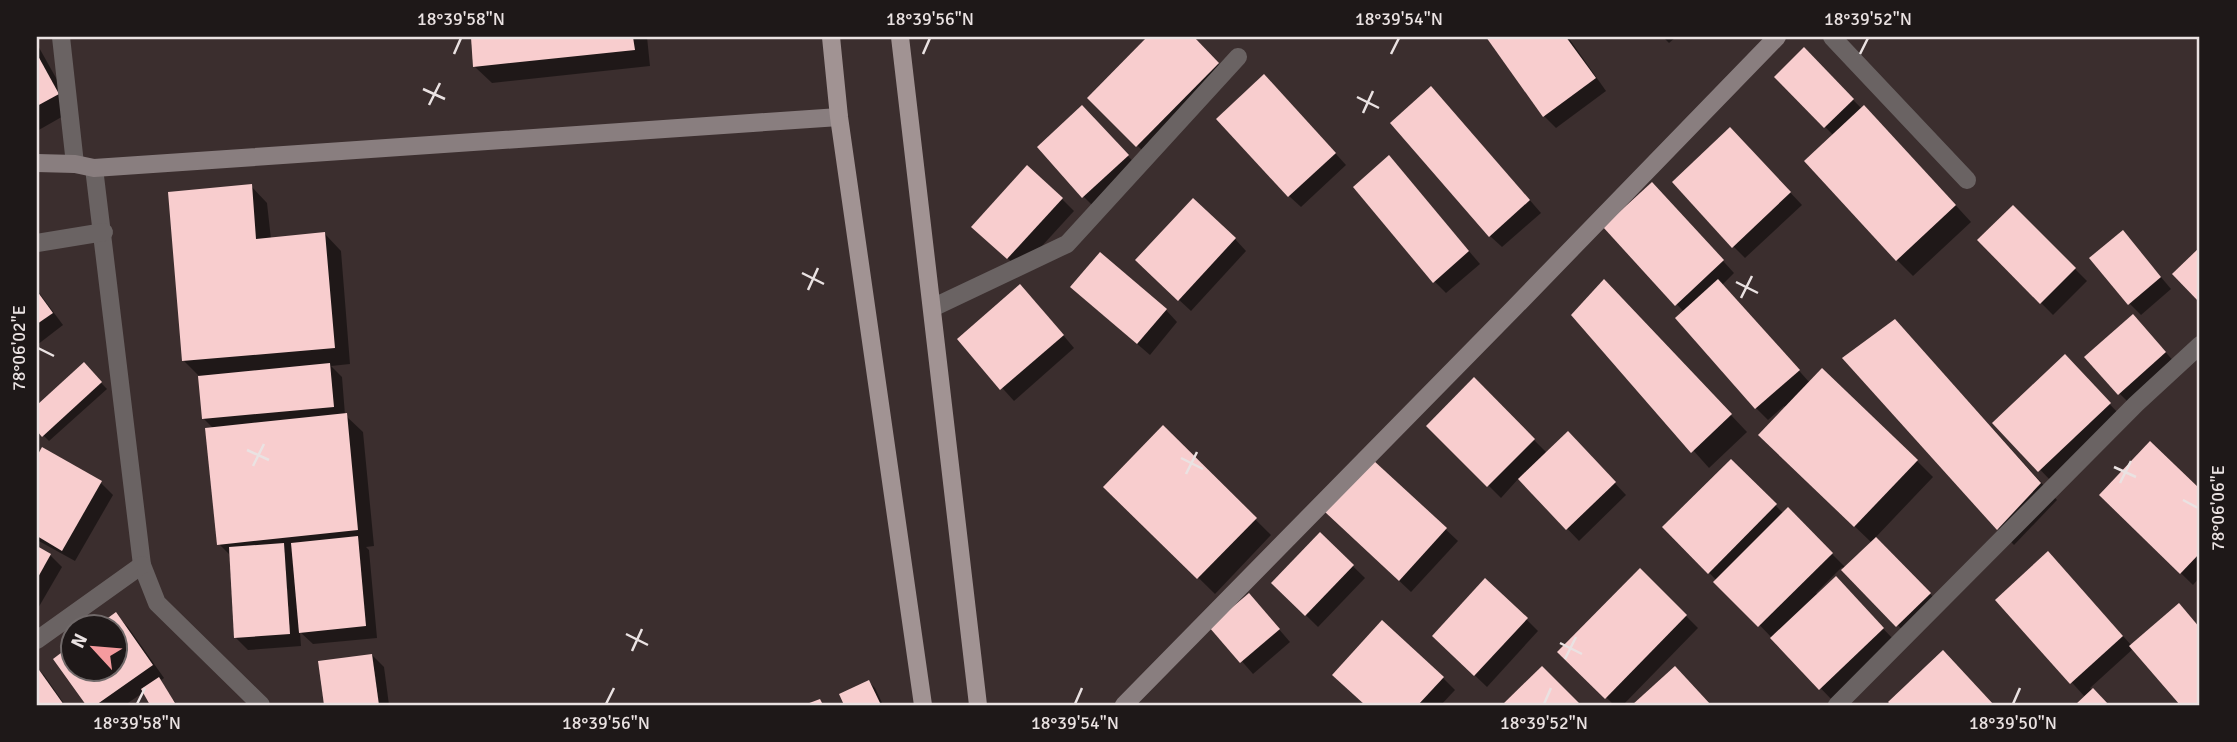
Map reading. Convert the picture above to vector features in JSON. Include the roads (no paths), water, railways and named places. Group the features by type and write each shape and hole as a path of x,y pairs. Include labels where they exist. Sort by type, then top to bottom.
{"main road":[{"path":"831,37 839,117 923,705"},
{"path":"900,37 978,705"}],"street":[{"path":"61,37 75,164"},
{"path":"1124,705 1516,307 1777,37"},
{"path":"1832,37 1967,180"},
{"path":"932,308 1067,244 1238,57"},
{"path":"37,163 75,164 94,168 839,117"},
{"path":"94,168 104,232 142,565 156,603 261,705"},
{"path":"37,243 104,232"},
{"path":"1837,705 2126,414 2200,345"},
{"path":"37,640 142,565"}]}
